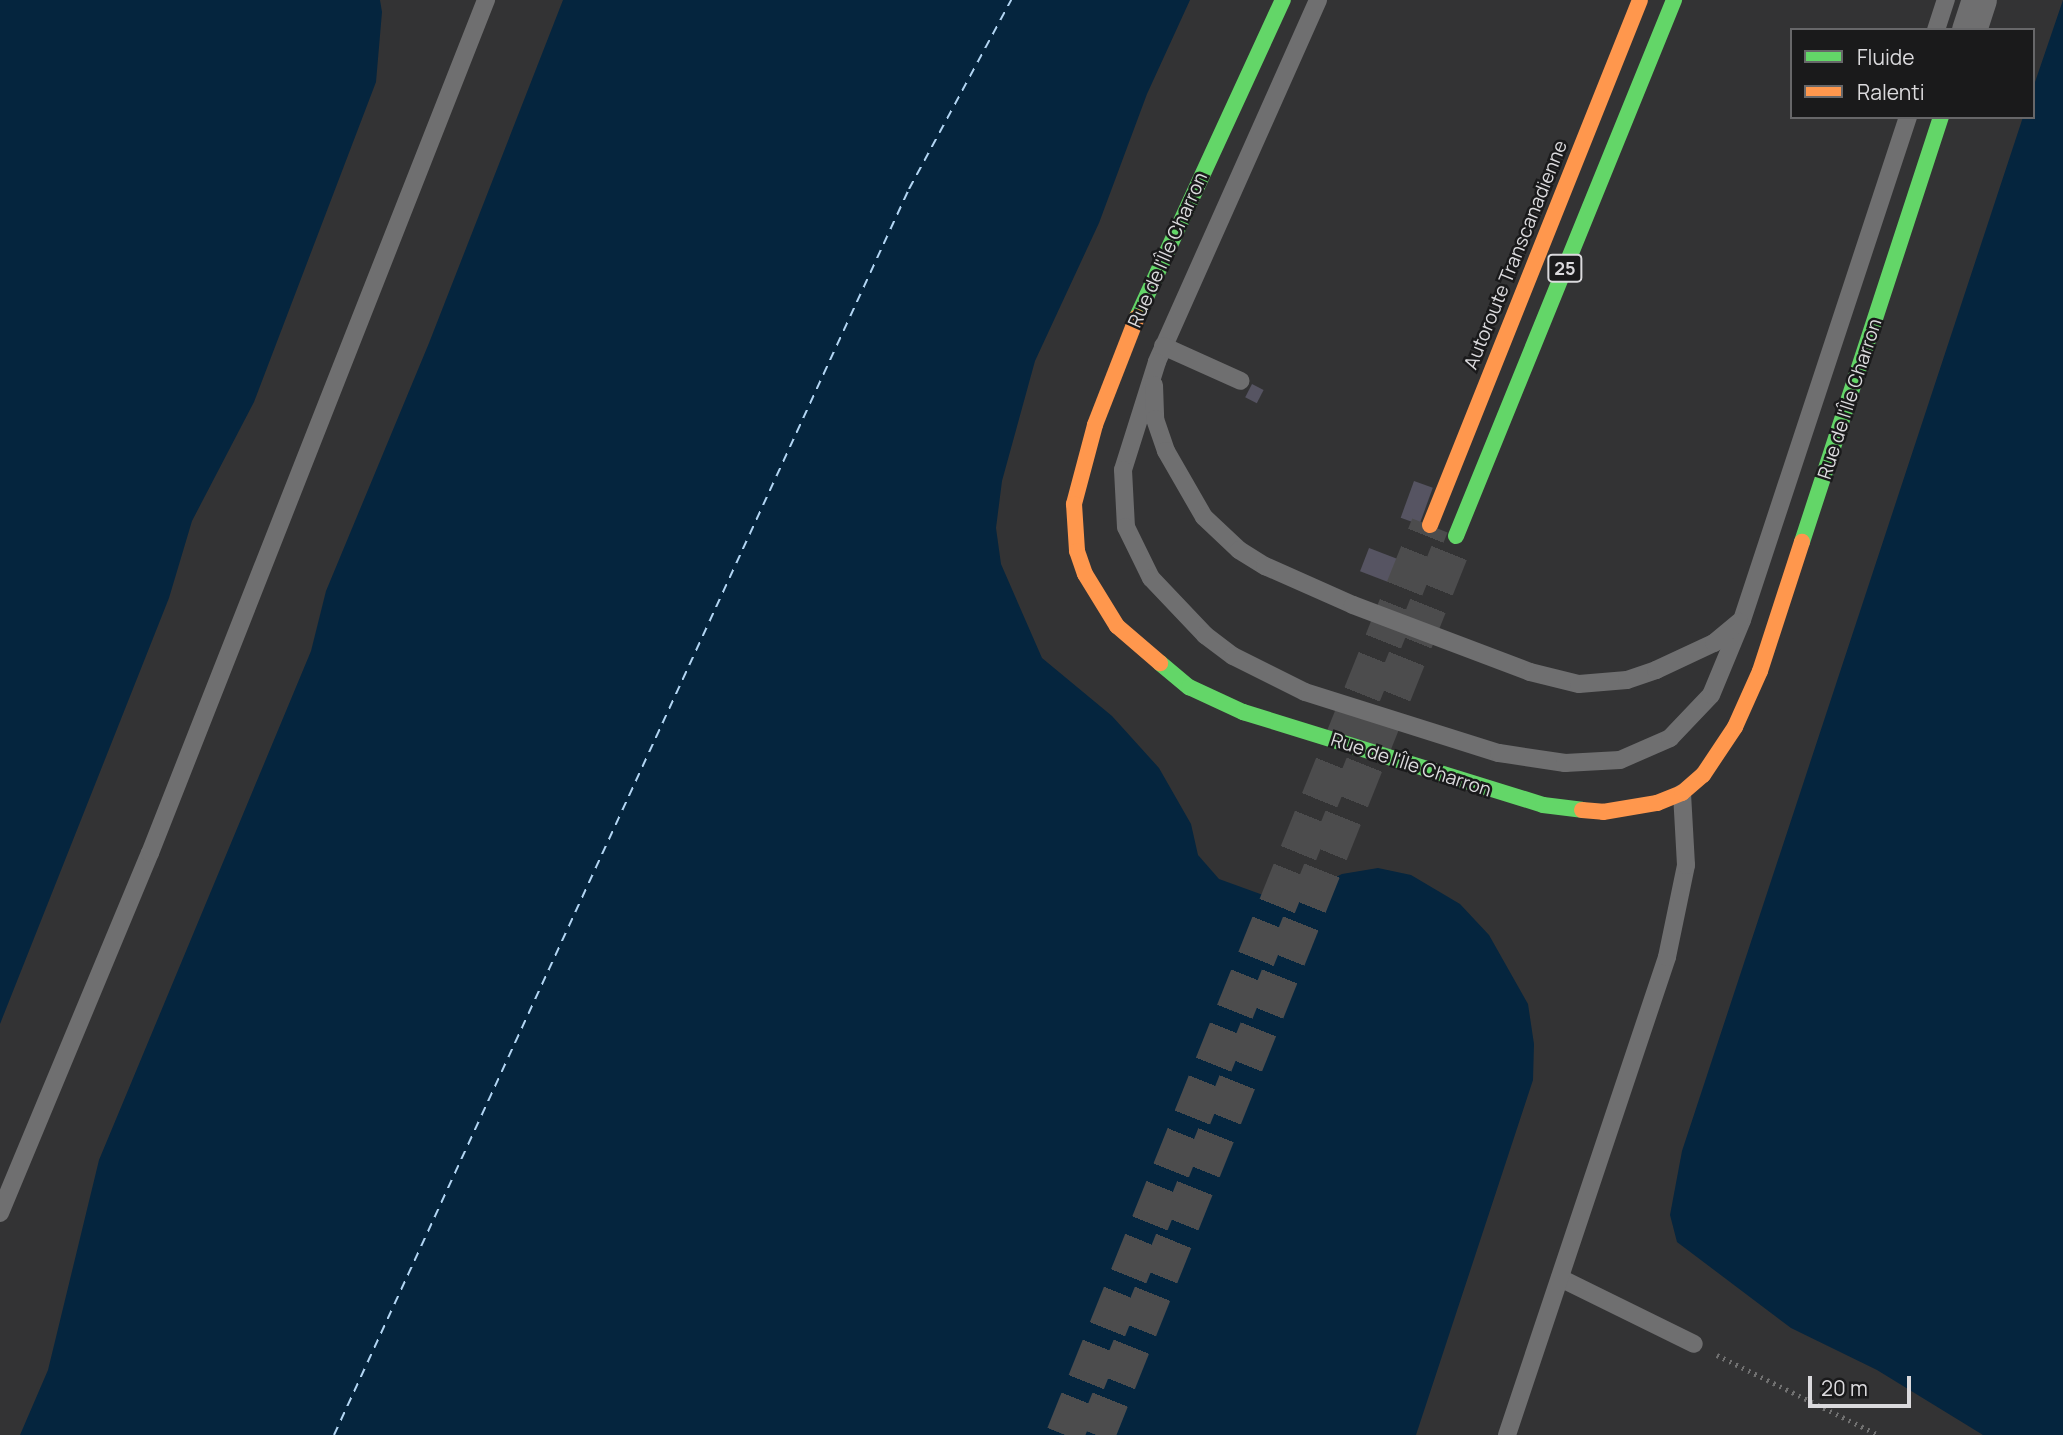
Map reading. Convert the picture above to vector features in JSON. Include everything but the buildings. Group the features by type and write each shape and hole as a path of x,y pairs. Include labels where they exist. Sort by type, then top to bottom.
{"main road":[{"name":"Rue de l'Île Charron","path":"1283,0 1138,315 1078,477 1074,529 1085,574 1100,603 1139,649 1189,687 1243,712 1523,800 1574,810 1631,811 1682,793 1720,752 1744,709 1796,565 1940,119"},
{"name":"Autoroute Transcanadienne","path":"1430,525 1640,0"},
{"name":"25","path":"1456,536 1674,0"}],"street":[{"path":"1970,28 1979,0"}],"lane":[{"path":"0,1213 155,840 486,0"},
{"path":"1318,0 1164,346 1123,470 1126,527 1137,555 1174,606 1214,642 1267,676 1499,753 1595,763 1648,750 1691,721 1724,669 1742,620 1907,119"},
{"path":"1937,28 1946,0"},
{"path":"1138,315 1164,346 1241,382"},
{"path":"1164,346 1155,419 1184,487 1220,534 1293,580 1530,672 1579,684 1628,680 1656,670 1714,643 1742,620"},
{"path":"1764,556 1796,565"},
{"path":"1507,1435 1667,957 1682,900 1687,841 1682,793"},
{"path":"1560,1278 1694,1344"}],"path":[{"path":"1694,1344 1879,1435"}],"water":[{"path":"0,0 380,0 382,12 376,82 254,402 192,521 169,598 0,1024"},
{"path":"563,0 1190,0 1147,94 1099,223 1035,361 1002,481 996,528 1001,564 1042,658 1112,716 1159,768 1191,824 1198,855 1219,879 1277,900 1303,894 1342,874 1378,868 1411,875 1460,904 1489,935 1528,1004 1534,1044 1533,1080 1416,1435 20,1435 48,1370 99,1160 311,651 326,591 429,343"},
{"path":"2063,0 2063,1435 1983,1435 1877,1370 1791,1328 1677,1242 1670,1215 1682,1151 2022,119 2035,119 2035,82"}],"ferry route":[{"path":"334,1435 909,189 1011,0"}],"tunnel":[{"path":"1065,1435 1430,525"},
{"path":"1096,1435 1456,536"}],"traffic: fast":[{"path":"1137,317 1283,0"},
{"path":"1456,536 1674,0"},
{"path":"1802,542 1940,119"},
{"path":"1160,663 1189,687 1243,712 1543,805 1582,810"}],"traffic: slow":[{"path":"1430,525 1640,0"},
{"path":"1137,317 1095,425 1074,504 1077,551 1085,574 1117,626 1160,663"},
{"path":"1582,810 1603,812 1657,803 1682,793 1703,775 1735,727 1760,671 1802,542"}]}
